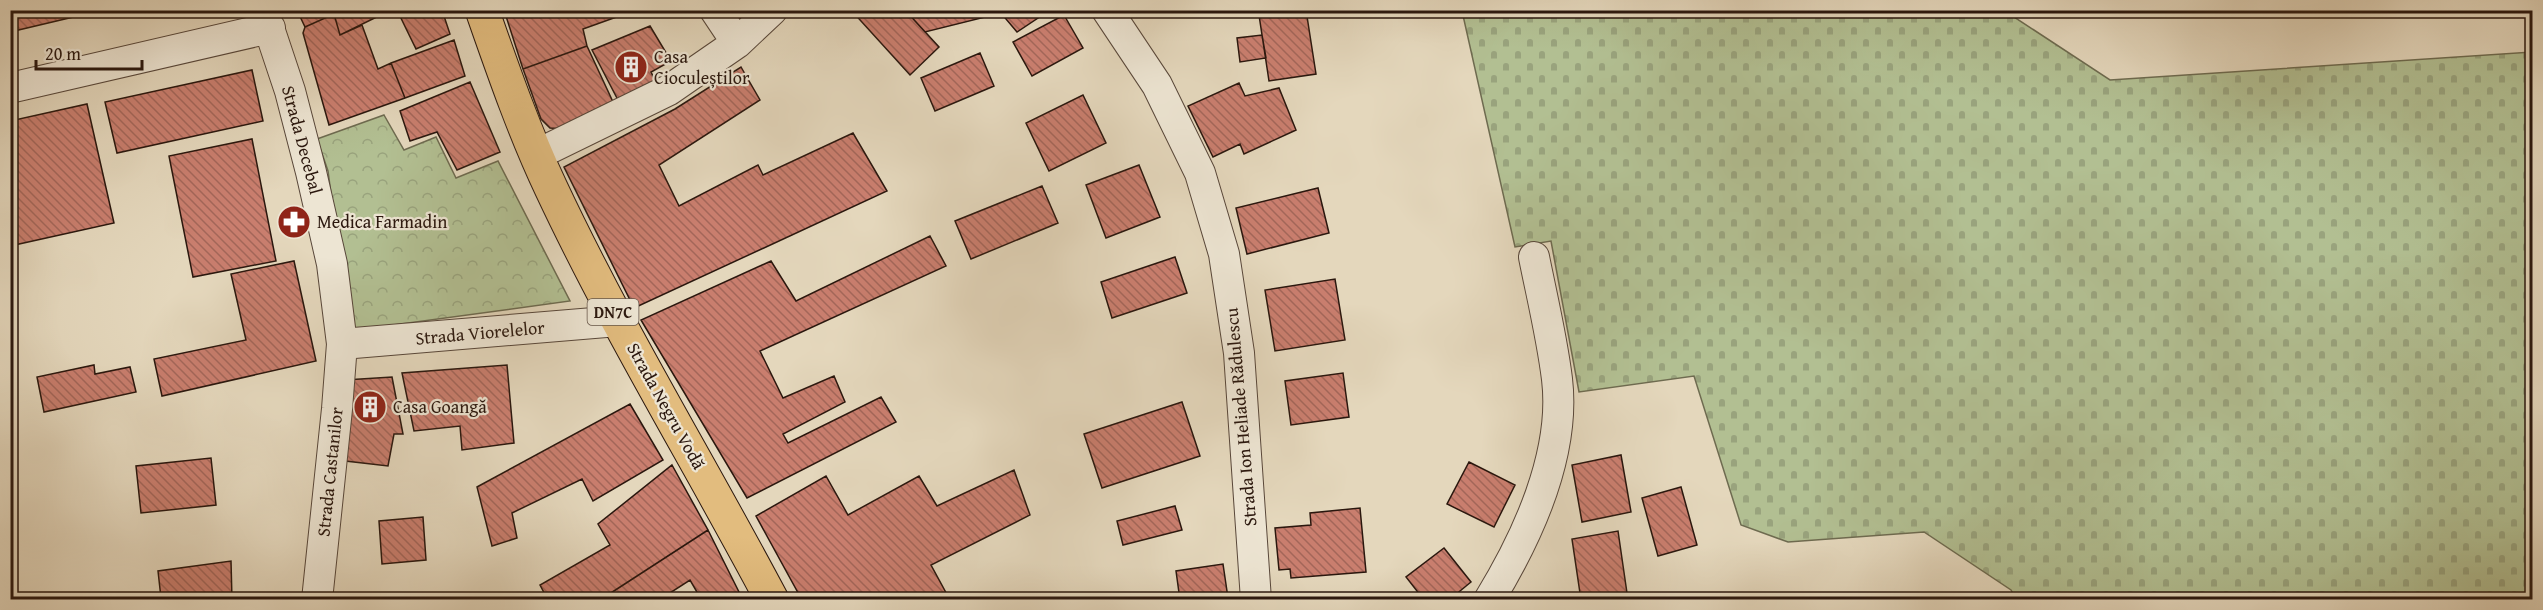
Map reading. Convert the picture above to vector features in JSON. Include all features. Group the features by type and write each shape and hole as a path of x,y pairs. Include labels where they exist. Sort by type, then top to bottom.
{"main road":[{"name":"Strada Negru Vodă","path":"482,10 536,155 618,321 772,600"}],"street":[{"path":"715,10 737,43"},
{"path":"536,155 669,90 737,43 772,10"},
{"name":"Strada Ion Heliade Rădulescu","path":"1107,10 1156,85 1200,173 1224,254 1239,353 1256,600"},
{"path":"10,88 266,19"},
{"name":"Strada Decebal","path":"266,19 290,91 311,172 332,264 342,344"},
{"path":"1489,600 1511,564 1543,493 1554,439 1558,407 1557,380 1534,257"},
{"name":"Strada Viorelelor","path":"342,344 618,321"},
{"name":"Strada Castanilor","path":"317,600 342,344"}],"green space":[{"path":"1462,11 2005,11 2110,80 2532,52 2532,599 2016,599 2011,590 1924,532 1788,542 1741,525 1694,376 1579,392 1551,241 1515,247"},
{"path":"384,115 404,150 436,137 456,178 498,161 570,301 349,331 328,171 317,139"}],"building":[{"path":"10,10 103,10 10,32"},
{"path":"297,10 391,10 340,35 334,14 305,27"},
{"path":"397,10 442,10 450,34 416,49"},
{"path":"504,10 636,10 583,29 587,46 523,69"},
{"path":"851,10 905,10 939,47 910,75"},
{"path":"905,10 1050,10 1017,32 1001,13 925,32"},
{"path":"1306,10 1316,74 1269,81 1259,15"},
{"path":"334,14 340,35 362,25 378,69 391,63 405,98 329,125 303,33 305,27"},
{"path":"1064,15 1083,48 1032,76 1013,42"},
{"name":"Casa Cioculeștilor","path":"650,26 671,61 651,72 656,82 619,102 592,50"},
{"path":"1262,35 1266,58 1240,62 1237,38"},
{"path":"454,40 465,76 405,98 391,63"},
{"path":"587,46 613,102 564,129 550,128 541,119 523,69"},
{"path":"980,53 994,86 935,111 921,78"},
{"path":"741,67 760,100 659,165 679,206 758,165 763,175 853,133 887,191 634,308 564,167 675,109"},
{"path":"252,70 263,121 117,153 105,102"},
{"path":"470,82 500,152 457,170 437,132 410,141 400,111"},
{"path":"1239,83 1245,96 1279,88 1296,130 1244,154 1240,144 1213,157 1188,106"},
{"path":"1083,95 1106,143 1049,171 1026,123"},
{"path":"87,104 114,223 10,246 10,121"},
{"path":"252,139 276,261 193,277 169,156"},
{"path":"1139,165 1160,217 1106,238 1086,185"},
{"path":"1042,186 1058,223 971,259 955,221"},
{"path":"1318,188 1329,233 1247,254 1236,208"},
{"path":"930,236 946,266 760,351 783,398 834,376 845,402 783,434 788,443 881,397 896,422 747,498 641,320 771,261 796,301"},
{"path":"1175,257 1187,293 1112,318 1101,282"},
{"path":"294,261 316,361 162,396 154,359 246,340 231,274"},
{"path":"1335,279 1345,340 1275,351 1265,290"},
{"path":"94,365 95,374 130,367 136,392 44,412 37,377"},
{"path":"507,365 514,443 462,450 460,426 414,431 402,373"},
{"path":"1343,373 1349,417 1291,425 1285,381"},
{"name":"Casa Goangă","path":"392,377 403,434 394,434 388,466 337,460 345,380"},
{"path":"1182,402 1200,456 1102,488 1084,434"},
{"path":"630,404 663,460 593,501 582,479 512,513 517,538 492,546 477,487"},
{"path":"1621,455 1631,512 1582,522 1572,465"},
{"path":"211,458 216,505 141,513 136,466"},
{"path":"1469,462 1515,485 1494,527 1447,504"},
{"path":"672,465 708,530 600,600 548,600 540,585 610,545 598,524"},
{"path":"1014,470 1030,515 931,565 950,600 802,600 756,516 826,476 848,515 919,476 937,506"},
{"path":"1681,487 1697,545 1658,556 1642,498"},
{"path":"1175,506 1182,530 1123,545 1117,521"},
{"path":"1360,508 1366,572 1291,578 1290,569 1279,570 1275,528 1311,525 1310,513"},
{"path":"423,517 426,560 382,564 379,521"},
{"path":"708,530 743,600 685,600 697,592 690,580 659,600 600,600"},
{"path":"1618,531 1627,593 1581,600 1572,539"},
{"path":"1444,548 1471,582 1449,600 1424,600 1406,577"},
{"path":"231,561 232,600 145,600 161,598 158,571"},
{"path":"1223,564 1228,598 1180,600 1176,571"},
{"path":"1360,595 1361,600 1341,600"}],"place":[{"name":"Casa Cioculeștilor","path":"631,67"},
{"name":"Medica Farmadin","path":"294,222"},
{"name":"Casa Goangă","path":"370,407"}]}
